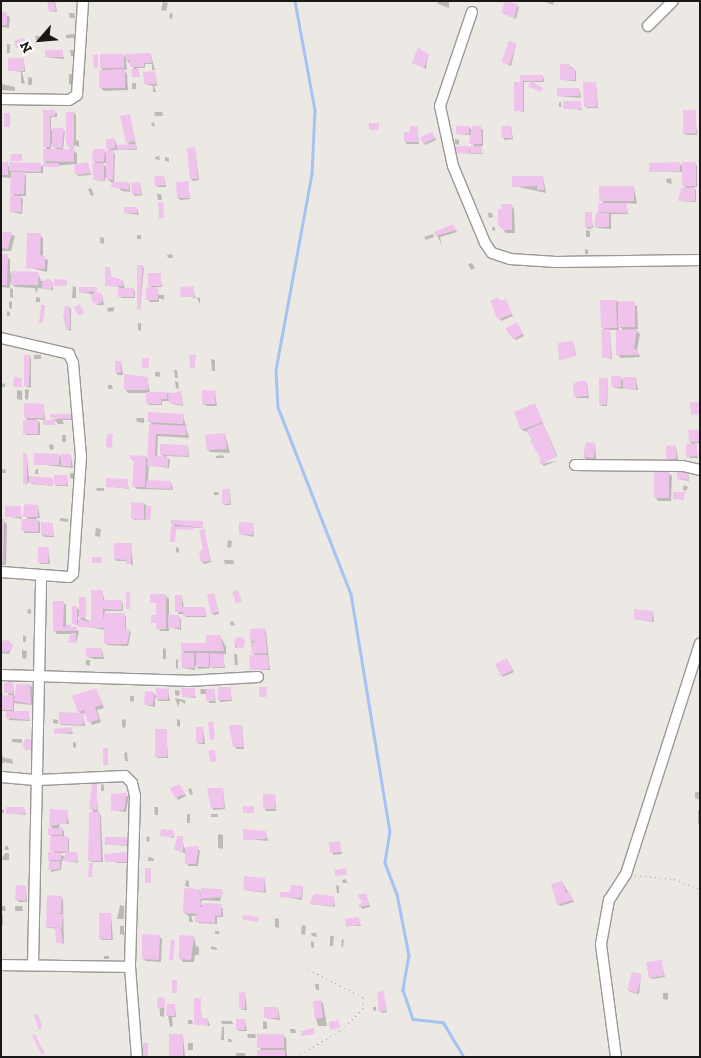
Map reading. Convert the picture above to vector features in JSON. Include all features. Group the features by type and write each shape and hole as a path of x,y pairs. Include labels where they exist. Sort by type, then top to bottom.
{"street":[{"path":"1,99 69,100 77,96 82,1"},
{"path":"648,26 673,1"},
{"path":"472,12 440,106 453,166 485,243 492,253 510,259 556,262 700,260"},
{"path":"1,338 60,350 69,354 73,363 81,457 75,568 69,577 1,572"},
{"path":"575,465 683,466 700,470"},
{"path":"33,964 41,575"},
{"path":"616,1057 601,944 609,900 626,874 700,644"},
{"path":"1,674 187,681 258,677"},
{"path":"1,777 38,780 125,776 132,783 135,796 130,967 137,1057"},
{"path":"1,964 130,967"}],"path":[{"path":"626,874 674,879 700,889"},
{"path":"296,1057 341,1030 362,1009 363,997 306,968"}],"building":[{"path":"47,1 54,1 56,10 49,12"},
{"path":"505,1 518,4 514,18 501,13"},
{"path":"1,12 7,12 7,25 1,25"},
{"path":"24,38 26,45 16,48 14,41"},
{"path":"509,41 517,44 509,65 501,62"},
{"path":"418,47 429,55 424,68 412,63"},
{"path":"45,50 63,50 63,57 45,57"},
{"path":"151,53 152,63 144,63 144,67 130,67 130,60 126,60 125,54"},
{"path":"98,54 98,68 94,68 93,55"},
{"path":"100,54 124,54 124,68 100,68"},
{"path":"8,58 24,58 24,71 8,71"},
{"path":"560,64 570,64 570,68 575,68 575,80 560,80"},
{"path":"125,69 125,88 99,88 99,70"},
{"path":"131,69 139,69 140,77 132,77"},
{"path":"155,71 156,84 144,84 143,72"},
{"path":"520,75 543,75 543,81 523,81 523,111 514,111 514,82 520,82"},
{"path":"531,81 543,88 540,92 528,86"},
{"path":"583,82 596,82 597,107 584,107"},
{"path":"557,88 579,88 579,96 557,96"},
{"path":"563,101 581,101 581,109 563,109"},
{"path":"43,110 55,110 55,116 50,116 50,147 43,147"},
{"path":"683,110 696,110 696,133 683,134"},
{"path":"66,112 74,112 74,148 69,148 66,143"},
{"path":"4,113 10,113 10,127 4,127"},
{"path":"130,114 135,141 126,143 120,116"},
{"path":"369,123 379,123 379,130 369,130"},
{"path":"410,126 418,126 418,142 404,142 404,132 410,132"},
{"path":"456,126 469,126 469,134 456,134"},
{"path":"472,126 481,126 482,144 469,144"},
{"path":"501,126 511,126 512,138 502,138"},
{"path":"52,128 64,128 62,148 52,147"},
{"path":"432,132 435,138 423,144 420,137"},
{"path":"106,139 115,139 115,148 106,149"},
{"path":"136,144 136,149 117,150 117,145"},
{"path":"454,146 469,146 469,153 454,153"},
{"path":"470,146 482,146 482,153 470,153"},
{"path":"195,147 198,179 190,179 187,148"},
{"path":"43,149 74,149 74,162 43,161"},
{"path":"93,149 105,149 104,162 92,161"},
{"path":"106,150 114,150 113,180 106,179"},
{"path":"11,154 22,154 22,161 10,161"},
{"path":"1,162 8,162 8,175 1,175"},
{"path":"9,162 41,163 41,172 9,171"},
{"path":"88,162 90,173 75,175 74,164"},
{"path":"680,162 680,171 649,172 649,163"},
{"path":"682,162 696,162 696,186 682,186"},
{"path":"43,163 59,163 59,167 43,167"},
{"path":"92,163 104,163 104,180 93,180"},
{"path":"11,172 25,172 24,194 10,194"},
{"path":"154,176 164,176 165,185 155,186"},
{"path":"512,176 543,176 544,190 537,190 537,186 512,187"},
{"path":"189,181 189,198 177,198 176,182"},
{"path":"112,182 129,182 129,190 111,187"},
{"path":"140,182 141,194 132,194 131,183"},
{"path":"599,186 634,186 634,201 599,201"},
{"path":"695,187 695,201 678,201 681,188"},
{"path":"10,195 21,196 21,212 10,212"},
{"path":"158,202 163,202 164,218 159,218"},
{"path":"598,203 627,203 627,213 598,212"},
{"path":"501,204 512,204 512,230 502,230 502,226 498,226 498,209 501,209"},
{"path":"124,207 137,207 137,213 124,213"},
{"path":"585,212 592,212 592,227 585,227"},
{"path":"596,213 609,213 609,227 594,227"},
{"path":"453,224 456,230 436,236 434,232"},
{"path":"3,232 12,232 8,249 1,248"},
{"path":"27,233 41,233 40,255 45,256 45,269 26,268"},
{"path":"1,254 8,254 7,285 1,285"},
{"path":"137,265 143,265 140,309 137,309"},
{"path":"105,267 110,267 110,276 123,280 123,286 105,286"},
{"path":"11,271 39,272 38,285 11,285"},
{"path":"148,273 161,273 161,286 148,286"},
{"path":"45,279 49,279 52,284 51,288 45,289 42,286 42,282"},
{"path":"54,279 67,280 66,286 54,286"},
{"path":"194,286 194,297 181,297 180,287"},
{"path":"79,287 97,287 97,291 79,293"},
{"path":"146,287 158,287 158,300 146,300"},
{"path":"118,288 134,288 134,297 118,297"},
{"path":"95,292 99,292 103,298 99,304 95,304 91,300 91,296"},
{"path":"498,297 500,301 506,299 512,314 498,320 490,301"},
{"path":"600,300 616,300 617,328 601,328"},
{"path":"635,301 635,327 618,327 618,302"},
{"path":"80,304 84,313 78,316 74,307"},
{"path":"41,305 45,305 43,323 39,323"},
{"path":"65,306 70,306 70,329 65,329 65,318 63,318"},
{"path":"517,322 523,334 513,339 505,329"},
{"path":"601,329 610,329 611,358 602,358"},
{"path":"637,329 634,349 638,349 638,355 616,355 616,330"},
{"path":"573,341 575,356 559,361 558,343"},
{"path":"24,355 30,355 29,386 24,386"},
{"path":"189,355 196,355 195,368 190,368"},
{"path":"142,358 149,358 149,368 142,368"},
{"path":"115,361 121,361 121,373 115,373"},
{"path":"124,374 148,377 148,390 124,390"},
{"path":"611,376 621,376 621,387 612,387"},
{"path":"14,377 22,378 22,387 13,387"},
{"path":"623,377 636,377 636,389 623,389"},
{"path":"599,378 608,378 606,405 599,405"},
{"path":"579,381 587,381 588,396 574,397 573,384"},
{"path":"202,390 216,391 215,404 202,404"},
{"path":"181,391 182,405 169,403 168,394"},
{"path":"146,392 167,392 167,399 161,399 161,404 146,404"},
{"path":"690,402 700,402 700,414 691,415"},
{"path":"24,403 44,404 44,418 24,418"},
{"path":"535,403 543,422 521,430 514,412"},
{"path":"148,412 184,414 183,424 148,422"},
{"path":"50,414 73,414 73,419 50,418"},
{"path":"23,420 38,420 38,434 23,434"},
{"path":"43,420 55,420 55,425 43,425"},
{"path":"543,423 557,457 540,464 540,457 530,441 533,440 526,430"},
{"path":"149,424 187,426 186,435 156,434 155,456 168,457 168,467 147,466"},
{"path":"688,430 700,430 700,442 689,442"},
{"path":"225,433 227,449 207,450 205,435"},
{"path":"107,434 113,434 112,448 106,447"},
{"path":"586,442 595,443 594,458 583,457"},
{"path":"160,444 188,445 188,456 160,455"},
{"path":"686,444 697,444 697,456 686,457"},
{"path":"676,445 676,459 666,459 666,446"},
{"path":"23,453 27,453 27,485 23,485"},
{"path":"34,453 60,454 59,465 34,465"},
{"path":"61,454 71,454 71,466 61,466"},
{"path":"130,455 146,456 145,487 132,487 134,459 130,459"},
{"path":"654,471 669,471 669,498 654,498"},
{"path":"677,471 688,472 688,480 677,479"},
{"path":"54,475 67,475 67,485 54,485"},
{"path":"29,476 53,478 53,486 29,483"},
{"path":"106,478 128,479 128,488 106,487"},
{"path":"147,480 171,481 171,489 146,488"},
{"path":"222,489 230,489 230,504 222,504"},
{"path":"673,492 685,492 684,500 673,499"},
{"path":"131,502 144,503 144,520 131,519"},
{"path":"24,504 38,505 38,517 23,517"},
{"path":"5,506 21,506 21,517 5,517"},
{"path":"146,506 151,506 150,520 145,520"},
{"path":"1,519 4,519 3,563 1,562"},
{"path":"22,519 39,519 38,532 21,531"},
{"path":"171,520 203,521 203,528 171,524"},
{"path":"41,522 53,523 53,536 41,535"},
{"path":"239,522 253,523 253,535 239,534"},
{"path":"171,526 193,527 193,530 176,529 175,542 170,542"},
{"path":"205,529 210,561 201,562 199,551 203,550 199,530"},
{"path":"114,543 132,543 131,564 126,564 126,560 114,559"},
{"path":"38,547 49,547 48,563 38,563"},
{"path":"92,557 102,557 102,563 92,563"},
{"path":"91,590 103,590 103,600 122,600 122,610 103,609 103,622 104,613 125,613 125,629 130,629 127,644 104,644 104,628 78,627 78,619 91,622"},
{"path":"238,590 242,601 236,603 232,592"},
{"path":"126,592 130,592 130,609 126,609"},
{"path":"214,593 218,612 211,614 207,594"},
{"path":"150,594 166,594 166,629 156,629 156,623 151,623 151,615 156,615 156,603 150,603"},
{"path":"175,595 182,595 182,607 205,607 205,616 183,616 183,612 175,612"},
{"path":"79,597 86,597 86,618 79,618"},
{"path":"53,601 64,601 63,627 71,624 71,627 77,627 77,631 53,631"},
{"path":"72,606 77,606 77,625 72,624"},
{"path":"634,609 653,611 652,621 634,619"},
{"path":"168,615 180,615 180,628 168,628"},
{"path":"265,628 267,653 251,654 253,642 259,641 250,641 250,629"},
{"path":"71,633 76,633 76,643 68,643"},
{"path":"206,635 220,635 224,651 181,651 181,643 206,643"},
{"path":"239,636 245,642 239,648 233,642"},
{"path":"6,640 12,646 6,652 0,646"},
{"path":"86,648 102,648 102,657 86,657"},
{"path":"181,653 194,653 194,668 182,668"},
{"path":"196,653 209,653 209,667 196,667"},
{"path":"210,653 224,654 224,667 210,667"},
{"path":"249,655 268,655 269,669 250,670"},
{"path":"507,658 513,670 501,676 495,664"},
{"path":"8,679 13,679 13,693 4,693 4,683 8,683"},
{"path":"16,684 30,684 31,704 14,701"},
{"path":"218,687 231,687 231,700 218,700"},
{"path":"259,687 267,687 266,697 259,697"},
{"path":"96,688 102,705 95,707 99,719 88,723 84,710 78,712 72,696"},
{"path":"156,688 169,689 168,700 156,699"},
{"path":"181,688 195,688 195,697 182,697"},
{"path":"206,689 214,689 215,701 206,701"},
{"path":"145,691 154,692 153,705 144,705"},
{"path":"13,695 13,710 1,710 1,696"},
{"path":"6,711 29,711 29,720 6,718"},
{"path":"59,712 84,713 83,725 59,724"},
{"path":"208,722 213,722 215,739 210,740"},
{"path":"229,725 242,725 243,747 233,747"},
{"path":"71,727 72,732 54,734 54,729"},
{"path":"196,727 203,727 203,743 196,743"},
{"path":"155,729 167,729 167,757 155,757"},
{"path":"28,738 34,744 28,750 22,744"},
{"path":"103,748 108,748 108,765 103,765"},
{"path":"214,749 217,761 211,763 208,751"},
{"path":"92,783 97,784 97,810 89,809"},
{"path":"180,784 185,794 175,798 170,788"},
{"path":"207,788 223,788 224,808 211,808"},
{"path":"127,793 124,810 111,811 111,794"},
{"path":"263,794 275,794 275,809 263,809"},
{"path":"243,806 254,806 254,813 243,813"},
{"path":"6,807 24,807 25,814 6,814"},
{"path":"50,809 68,810 67,823 49,826"},
{"path":"89,812 100,812 101,861 88,861"},
{"path":"48,828 63,828 62,835 48,835"},
{"path":"161,829 173,830 173,837 160,836"},
{"path":"243,829 266,831 266,839 243,840"},
{"path":"50,836 68,836 68,852 77,852 77,862 62,861 66,852 50,851"},
{"path":"177,836 183,836 183,852 174,850"},
{"path":"105,837 126,837 127,845 105,845"},
{"path":"340,841 341,852 330,853 329,842"},
{"path":"199,846 196,864 185,864 185,847"},
{"path":"48,852 61,853 61,860 48,860"},
{"path":"127,852 127,862 105,862 104,854"},
{"path":"49,861 60,861 60,869 48,870"},
{"path":"89,863 93,863 92,877 88,877"},
{"path":"145,868 151,868 151,883 145,883"},
{"path":"346,868 347,875 335,876 335,870"},
{"path":"244,876 265,878 264,892 243,890"},
{"path":"562,881 566,893 570,892 573,900 557,905 551,884"},
{"path":"16,885 26,886 26,901 15,900"},
{"path":"291,885 303,886 301,898 280,897 280,892 290,892"},
{"path":"184,888 199,889 201,905 199,907 202,907 203,903 222,904 221,916 215,916 215,923 195,922 195,915 199,914 183,913"},
{"path":"201,888 222,889 222,897 200,899"},
{"path":"366,893 369,905 359,907 359,904 363,903 357,895"},
{"path":"314,894 334,896 334,906 309,904"},
{"path":"47,895 62,896 61,913 52,913 63,914 62,928 46,927"},
{"path":"99,913 111,913 111,939 99,939"},
{"path":"243,915 259,917 258,922 243,920"},
{"path":"359,917 360,925 346,927 345,919"},
{"path":"55,928 61,928 63,943 56,943"},
{"path":"142,934 160,935 159,960 142,959"},
{"path":"179,935 194,936 191,960 179,959"},
{"path":"171,939 175,940 173,960 169,960"},
{"path":"662,960 664,976 649,978 646,962"},
{"path":"632,972 642,974 637,993 627,990"},
{"path":"172,980 177,980 177,993 172,993"},
{"path":"384,991 386,1011 379,1012 377,992"},
{"path":"245,992 245,1009 239,1009 239,993"},
{"path":"158,997 165,998 165,1008 157,1008"},
{"path":"194,998 201,998 201,1018 208,1018 208,1025 194,1025"},
{"path":"321,1000 323,1018 315,1019 313,1001"},
{"path":"167,1004 175,1004 175,1016 166,1016"},
{"path":"264,1007 278,1007 278,1018 264,1018"},
{"path":"38,1014 42,1026 39,1031 34,1015"},
{"path":"236,1019 245,1019 245,1030 236,1030"},
{"path":"339,1020 340,1028 330,1030 329,1022"},
{"path":"314,1028 315,1034 301,1036 301,1031"},
{"path":"35,1034 45,1054 42,1055 32,1036"},
{"path":"169,1034 183,1034 183,1057 169,1056"},
{"path":"257,1034 284,1034 284,1048 257,1048"},
{"path":"143,1043 148,1043 148,1056 143,1056"},
{"path":"257,1050 285,1050 285,1057 257,1057"}],"waterway":[{"path":"295,1 315,110 312,174 276,370 278,407 351,594 390,831 385,863 397,894 409,955 403,990 413,1019 443,1022 464,1057"}]}
